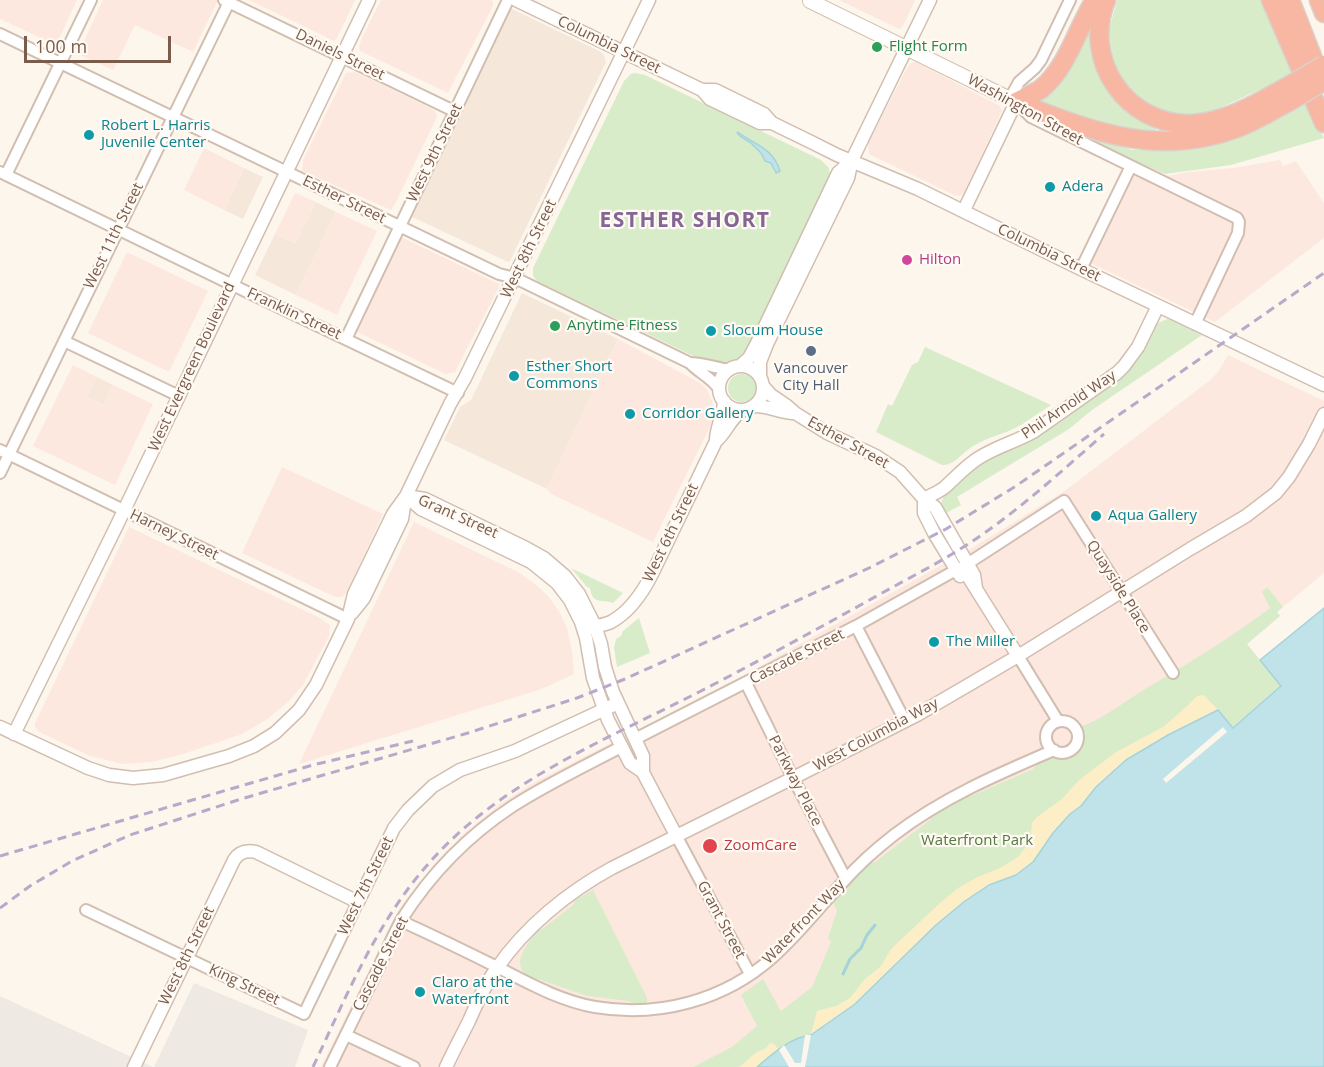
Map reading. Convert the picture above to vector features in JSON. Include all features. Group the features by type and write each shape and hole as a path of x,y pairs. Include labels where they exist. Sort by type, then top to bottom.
{"highway":[{"path":"1016,102 1040,89 1053,77 1095,0"},
{"path":"1106,0 1099,33 1104,64 1123,95 1150,116 1174,123 1207,122 1324,81"},
{"path":"1271,0 1324,123"},
{"path":"1290,0 1324,87"},
{"path":"1319,0 1324,13"},
{"path":"1016,102 1110,135 1165,142 1183,141 1220,134 1253,121 1324,65"}],"main road":[{"name":"Washington Street","path":"809,0 1016,102"}],"street":[{"path":"3,173 91,0"},
{"name":"West Evergreen Boulevard","path":"14,734 124,511 369,0"},
{"name":"West 9th Street","path":"346,339 508,0"},
{"name":"Columbia Street","path":"516,0 702,90 711,99 760,123 772,123 837,155 964,210 1081,269 1324,385"},
{"name":"West 8th Street","path":"0,727 88,768 109,775 148,777 163,775 246,750 275,733 299,710 316,685 348,619 364,598 402,519 406,496 450,404 458,393 515,278 650,0"},
{"path":"852,160 838,173 749,358 722,377 719,389 724,401 731,408 749,408 762,396 759,369 763,353 848,178 852,160 930,0"},
{"path":"964,210 1016,102 1013,93 1019,82 1041,60 1070,0"},
{"name":"Daniels Street","path":"228,1 454,111"},
{"name":"West 11th Street","path":"0,473 4,452 64,341 228,1"},
{"name":"Esther Street","path":"0,34 499,274 515,278 690,363 713,381 719,389"},
{"name":"Washington Street","path":"1016,102 1031,117 1237,218 1238,233 1195,324"},
{"path":"1081,269 1131,166"},
{"name":"Franklin Street","path":"3,173 458,393"},
{"name":"Phil Arnold Way","path":"924,499 941,490 975,460 1033,432 1117,373 1132,357 1158,306"},
{"path":"64,341 179,396"},
{"name":"Esther Street","path":"690,363 715,368 735,368"},
{"path":"735,368 752,368 762,381"},
{"name":"Esther Street","path":"762,381 771,395 795,413 827,433 876,456 909,480 924,499 924,513 961,567 974,575 976,588 1058,721"},
{"name":"West 6th Street","path":"716,441 716,431 722,417 724,401"},
{"name":"Esther Street","path":"749,408 764,406 795,413"},
{"name":"West 6th Street","path":"589,628 610,622 622,613 648,583 716,441 723,435 734,417 749,408"},
{"name":"West Columbia Way","path":"446,1067 484,988 497,967 518,941 566,898 612,868 905,721 1018,656 1246,516 1276,493 1289,477 1324,414"},
{"name":"Harney Street","path":"4,452 348,619"},
{"name":"Grant Street","path":"406,496 421,509 522,557 557,583 601,644 605,667 618,703 643,756 642,772"},
{"name":"Quayside Place","path":"1064,501 1173,673"},
{"name":"Cascade Street","path":"635,739 856,626 961,567 1064,501"},
{"path":"856,626 905,721"},
{"name":"Grant Street","path":"589,628 593,678 604,710 621,747 630,763 642,772 750,974"},
{"name":"Parkway Place","path":"746,683 846,879"},
{"name":"West 7th Street","path":"304,1014 388,839 401,819 424,793 451,775 470,766 515,752 618,703"},
{"path":"1064,720 1073,724 1078,739 1074,748 1059,752 1054,750 1046,737 1050,727 1064,720"},
{"name":"Cascade Street","path":"330,1067 401,921 438,872 463,846 513,807 621,747"},
{"name":"Waterfront Way","path":"401,921 545,992 571,1001 595,1007 625,1010 660,1009 690,1003 720,992 772,958 871,854 919,817 989,778 1054,750"},
{"name":"West 8th Street","path":"134,1067 238,855 246,851 256,852 358,902"},
{"name":"King Street","path":"86,910 304,1014"},
{"path":"346,1035 414,1067"}],"shaded area":[{"path":"0,0 77,0 56,45 0,19"},
{"path":"103,0 218,0 193,52 135,25 113,70 78,54"},
{"path":"249,0 355,0 334,41"},
{"path":"381,0 493,1 493,6 448,93 360,51 361,40"},
{"path":"839,0 915,0 903,26 899,29"},
{"path":"510,8 601,52 606,62 508,262 410,216"},
{"path":"916,62 1000,106 1002,111 964,193 960,196 869,154 868,143 907,68 911,63"},
{"path":"356,72 430,108 435,111 437,117 391,210 302,171 303,160 346,73"},
{"path":"204,148 244,168 224,210 184,190"},
{"path":"1280,160 1283,166 1296,161 1324,203 1324,238 1215,322 1088,262 1136,164 1167,176"},
{"path":"244,168 263,177 243,219 224,210"},
{"path":"295,193 316,202 296,243 275,234"},
{"path":"316,202 336,212 296,295 255,275 275,234 295,243"},
{"path":"336,212 377,231 337,315 296,295"},
{"path":"403,238 499,284 455,372 446,374 355,331 396,239"},
{"path":"127,252 208,291 169,372 88,333"},
{"path":"522,293 618,339 547,489 444,440 460,407 471,400"},
{"path":"618,339 702,384 708,391 714,407 713,419 708,431 653,542 551,494 547,489"},
{"path":"1228,355 1324,401 1324,573 1277,612 1280,616 1247,644 1281,686 1053,833 1033,862 936,925 855,1004 811,1035 784,1045 757,1067 321,1067 399,909 435,863 466,832 500,804 535,782 746,674 974,547 1066,490 1209,381 1218,372"},
{"path":"73,365 97,377 87,397 103,405 113,385 153,404 115,485 33,446"},
{"path":"97,377 113,385 103,405 87,397"},
{"path":"282,467 383,514 347,592 342,597 335,597 242,553"},
{"path":"414,522 518,572 549,597 567,628 574,674 542,689 299,764"},
{"path":"129,527 318,617 330,625 329,636 303,685 288,702 266,720 240,735 180,755 152,762 122,764 90,756 39,732 35,723"},
{"path":"194,983 308,1030 295,1067 154,1067"},
{"path":"0,996 153,1067 0,1067"}],"green space":[{"path":"1117,0 1261,0 1324,138 1231,165 1165,174 1096,144 1097,140 1133,150 1196,147 1287,77 1207,114 1180,117 1159,112 1125,84 1113,61 1109,30"},
{"path":"1085,34 1092,35 1093,53 1099,71 1128,111 1153,126 1160,136 1112,131 1033,103"},
{"path":"635,73 645,75 821,160 829,168 830,179 752,343 738,360 728,364 706,362 537,281 533,276 533,268 624,81"},
{"path":"1167,319 1202,335 1092,410 1069,429 957,497 961,505 943,515 941,504 944,495 979,463 1033,439 1121,377 1135,363 1155,326"},
{"path":"925,347 1051,405 1016,428 979,443 953,462 942,465 876,432 888,404 892,406 912,365 918,362"},
{"path":"742,374 752,378 756,388 752,398 742,402 732,398 728,388 732,378"},
{"path":"571,568 623,593 613,603 595,599 590,588"},
{"name":"Waterfront Park","path":"1267,587 1283,607 1277,612 1280,616 1247,644 1281,686 1232,728 1053,833 1033,862 936,925 855,1004 805,1067 768,1057 757,1067 693,1067 732,1047 757,1026 741,995 763,979 781,1011 812,987 831,942 828,938 837,911 832,900 869,863 875,862 930,820 933,814 965,795 971,796 1033,769 1048,759 1073,752 1079,747 1080,727 1110,712 1200,656 1270,608 1262,592"},
{"path":"639,618 650,653 617,667 614,648 616,639"},
{"path":"593,890 647,998 647,1004 633,1004 629,1001 587,996 538,979 531,979 521,967 522,954 538,930 544,928 573,905 575,900"}],"sand":[{"path":"1204,695 1218,710 1168,735 1126,760 1081,806 1070,814 1053,833 1033,862 1016,875 989,885 936,925 855,1004 811,1034 817,1011 836,1006 850,998 864,980 881,966 891,949 941,902 958,888 1018,857 1030,842 1032,823 1062,799 1078,781 1116,752 1163,727 1197,696"},
{"path":"770,1043 779,1050 757,1067 739,1067 757,1052 766,1048"}],"water":[{"path":"738,132 768,152 780,171 776,173 771,163 765,161 761,153"},
{"path":"1324,608 1324,1067 757,1067 782,1047 796,1039 811,1035 855,1004 936,925 965,901 989,885 1016,875 1033,862 1053,833 1070,814 1081,806 1096,787 1126,760 1168,735 1218,710 1233,728 1281,686 1260,660"}],"pier":[{"path":"1223,727 1227,732 1166,783 1163,779"},
{"path":"805,1035 811,1035 805,1067 789,1067 779,1050 784,1045 795,1063 801,1063"}],"waterway":[{"path":"843,974 850,959 861,948 875,925"}],"railway":[{"path":"0,908 30,886 72,861 130,835 241,799 468,733 577,698 625,679 869,568 946,529 1016,486 1324,273"},
{"path":"313,1067 375,940 406,892 423,870 452,840 483,813 516,789 551,768 745,668 957,551 1015,510 1104,434"},
{"path":"0,856 313,765 413,741"}],"place":[{"name":"Flight Form","path":"877,47"},
{"name":"Robert L. Harris Juvenile Center","path":"89,135"},
{"name":"Adera","path":"1050,187"},
{"name":"Hilton","path":"907,260"},
{"name":"Anytime Fitness","path":"555,326"},
{"name":"Slocum House","path":"711,331"},
{"name":"Vancouver City Hall","path":"811,351"},
{"name":"Esther Short Commons","path":"514,376"},
{"name":"Corridor Gallery","path":"630,414"},
{"name":"Aqua Gallery","path":"1096,516"},
{"name":"The Miller","path":"934,642"},
{"name":"ZoomCare","path":"710,846"},
{"name":"Claro at the Waterfront","path":"420,992"}],"district":[{"name":"ESTHER SHORT","path":"685,221"}]}
